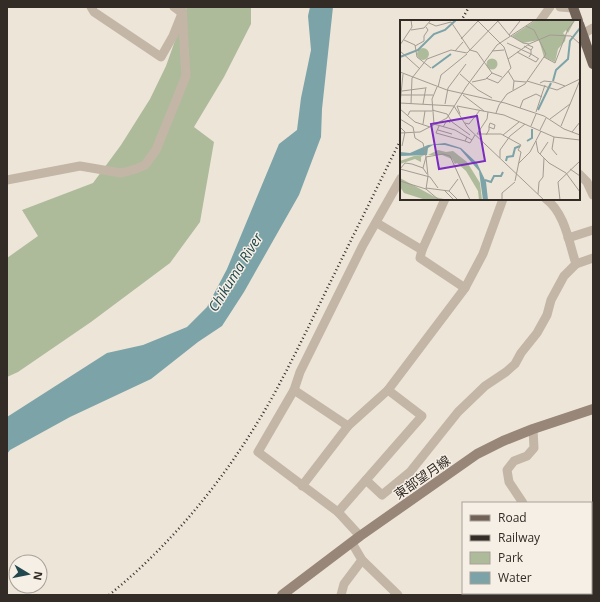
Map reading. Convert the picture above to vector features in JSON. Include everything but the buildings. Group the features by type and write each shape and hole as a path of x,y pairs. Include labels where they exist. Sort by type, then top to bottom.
{"main road":[{"path":"573,8 577,20"},
{"path":"581,40 593,64"},
{"name":"東部望月線","path":"282,595 356,539 477,454 503,441 533,429 593,409"}],"street":[{"path":"91,7 94,12 161,58 173,36 182,10"},
{"path":"174,7 182,10"},
{"path":"541,20 550,7"},
{"path":"560,7 573,8"},
{"path":"7,180 80,166 121,173 145,165 156,150 159,139 186,76 182,10"},
{"path":"581,40 589,30 593,28"},
{"path":"580,175 587,182 593,195"},
{"path":"398,595 362,560 356,539 338,512 258,452 294,390 300,372 363,245 400,180"},
{"path":"445,200 422,250 420,258 465,288"},
{"path":"302,486 348,426 388,390 465,288 483,254 503,200"},
{"path":"547,200 553,204 561,217 576,264"},
{"path":"377,222 422,250"},
{"path":"568,238 593,230"},
{"path":"366,480 382,495 410,472 458,412 485,386 506,372 514,364 537,333 547,315 551,300 564,276 576,264 593,258"},
{"path":"294,390 348,426"},
{"path":"338,512 422,416 388,390"},
{"path":"522,502 509,482 508,470 514,461 527,456 534,448 533,429"},
{"path":"341,595 344,584 362,560"}],"green space":[{"path":"187,7 251,7 251,24 224,77 194,127 214,142 200,222 170,263 91,322 18,372 7,377 7,258 38,236 22,210 93,183 121,145 150,99 166,66"}],"water":[{"name":"Chikuma River","path":"310,7 333,7 322,109 321,137 299,195 244,292 222,326 198,342 151,379 70,417 10,450 7,454 7,417 107,353 143,345 187,327 207,307 227,269 279,144 297,130 301,98 311,50 308,16"}],"railway":[{"path":"462,20 469,7"},
{"path":"109,595 157,552 179,528 220,478 257,424 294,357 400,141"}]}
